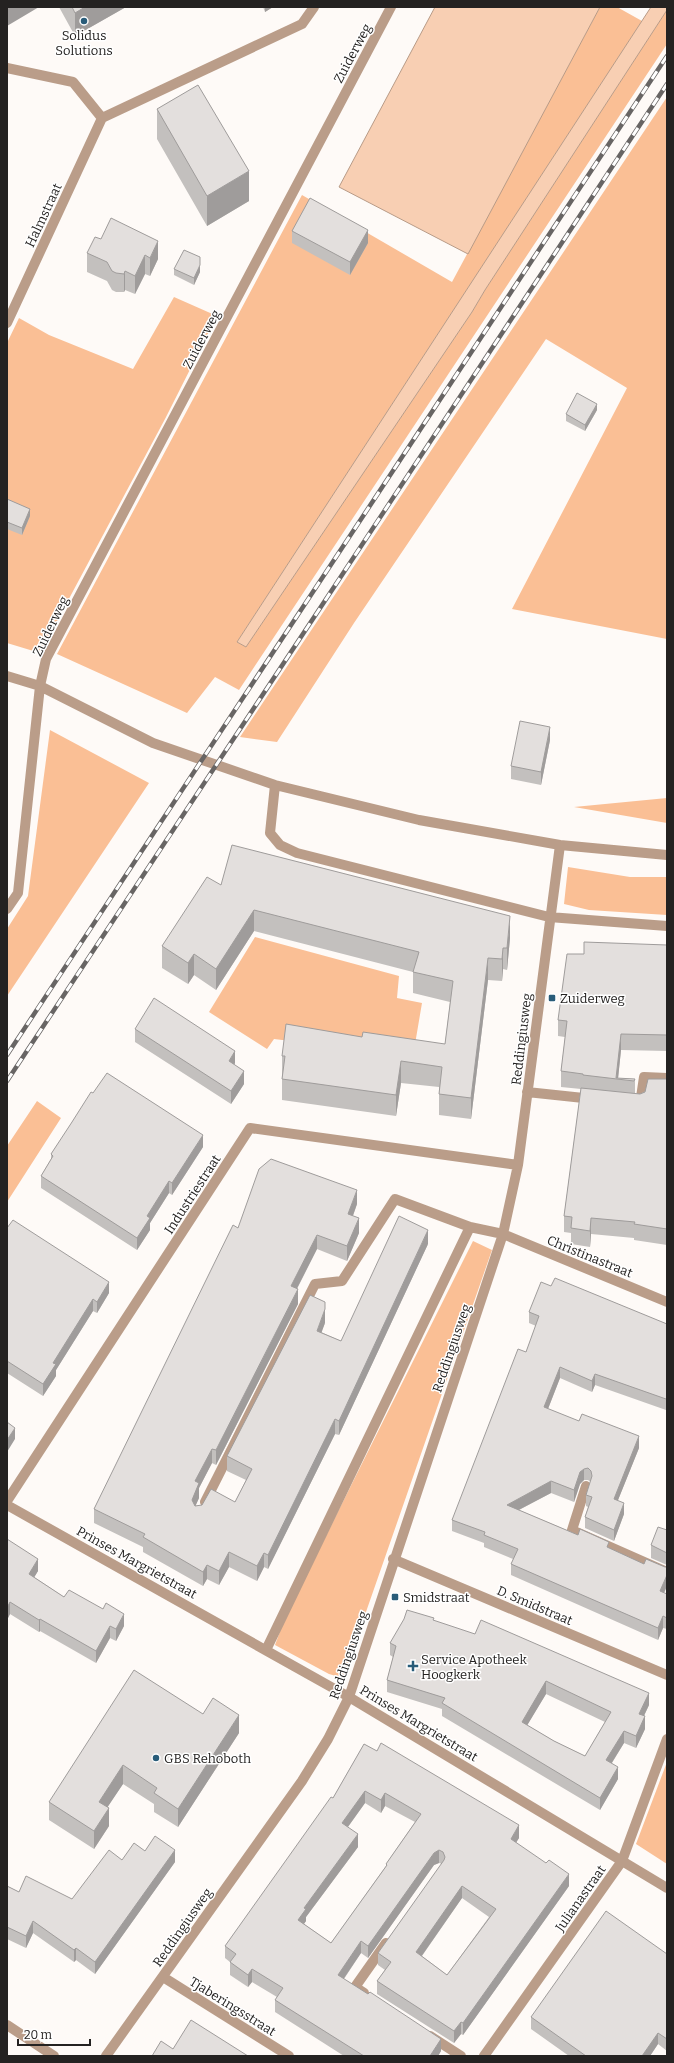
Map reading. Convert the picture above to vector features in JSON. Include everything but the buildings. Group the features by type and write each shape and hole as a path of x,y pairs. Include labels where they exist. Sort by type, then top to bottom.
{"street":[{"path":"7,68 73,82 102,118 302,24 314,7"},
{"name":"Zuiderweg","path":"7,909 18,893 40,686 46,659 390,7"},
{"name":"Halmstraat","path":"7,323 102,118"},
{"path":"7,676 40,686 153,742 275,785 419,820 560,845 667,855"},
{"path":"275,785 270,833 280,845 297,853 550,916 667,926"},
{"name":"Reddingiusweg","path":"106,2056 302,1781 328,1739 349,1697 393,1559 503,1234 518,1165 560,845"},
{"path":"625,1102 640,1104 644,1077 667,1078"},
{"path":"527,1092 602,1100"},
{"name":"Industriestraat","path":"7,1501 250,1128 297,1133 518,1165"},
{"path":"198,1514 315,1284 342,1281 395,1199 470,1227 503,1234"},
{"path":"266,1650 470,1227"},
{"name":"Christinastraat","path":"503,1234 667,1302"},
{"path":"586,1486 572,1530 667,1572"},
{"name":"Prinses Margrietstraat","path":"7,1505 349,1697 667,1888"},
{"name":"D. Smidstraat","path":"393,1559 667,1674"},
{"name":"Julianastraat","path":"487,2055 622,1861 667,1739"},
{"path":"375,2000 355,1987 390,1937"},
{"name":"Tjaberingsstraat","path":"163,1977 289,2056"},
{"path":"7,2025 54,2056"},
{"path":"421,2030 461,2056"}],"shaded area":[{"path":"435,7 600,7 468,254 339,187"},
{"path":"600,7 617,7 642,21 237,642 246,647 472,312 667,10 667,44 239,690 215,677 187,713 57,654 302,195 452,282"},
{"path":"651,7 667,7 667,10 472,312 246,647 237,642"},
{"path":"667,97 667,639 512,609 627,388 546,339 354,623 277,742 240,737"},
{"path":"174,297 217,316 165,419 40,653 7,643 7,343 19,318 49,335 133,369"},
{"path":"50,730 149,783 7,996 7,929 28,896"},
{"path":"667,798 667,823 574,807"},
{"path":"568,867 630,877 667,877 667,915 589,910 564,904"},
{"path":"255,937 399,976 397,998 422,1003 413,1056 274,1039 267,1049 209,1012"},
{"path":"37,1101 61,1118 7,1202 7,1146"},
{"path":"473,1241 492,1250 343,1678 329,1674 275,1645 285,1618"},
{"path":"667,1762 667,1864 636,1844"}],"railway":[{"path":"7,1055 667,56"},
{"path":"7,1081 667,84"}],"place":[{"name":"Solidus Solutions","path":"84,21"},
{"name":"Zuiderweg","path":"552,998"},
{"name":"Smidstraat","path":"395,1597"},
{"name":"Service Apotheek Hoogkerk","path":"413,1666"},
{"name":"GBS Rehoboth","path":"156,1758"}]}
